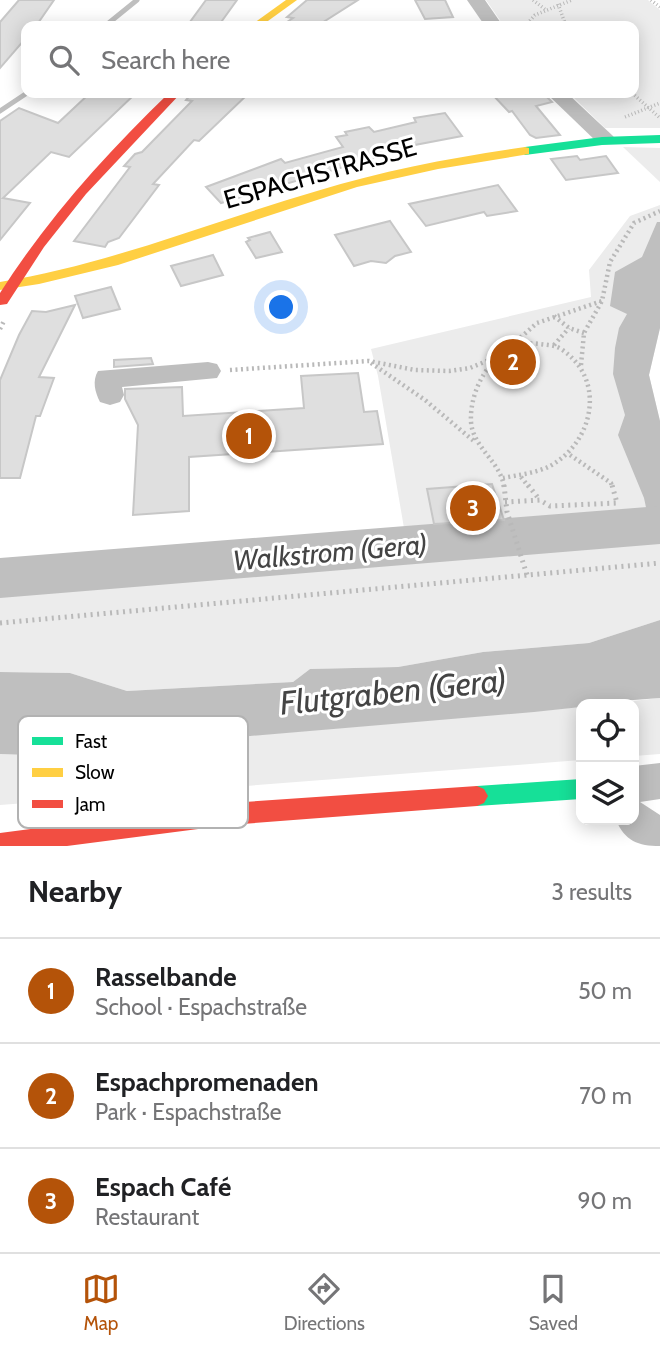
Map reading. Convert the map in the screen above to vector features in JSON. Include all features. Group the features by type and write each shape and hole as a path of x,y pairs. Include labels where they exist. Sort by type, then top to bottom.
{"street":[{"path":"262,21 292,0"},
{"path":"476,0 491,21"},
{"path":"0,305 5,286 66,209 136,130 170,98"},
{"path":"561,98 600,134"},
{"name":"ESPACHSTRASSE","path":"5,286 44,282 100,268 294,201 374,178 600,134 660,139"},
{"path":"110,396 107,378 208,371"},
{"path":"639,783 660,781"},
{"path":"0,844 235,830 576,790"},
{"path":"639,822 660,839"}],"path":[{"path":"533,0 547,10"},
{"path":"529,21 558,4 572,0"},
{"path":"651,0 660,7"},
{"path":"558,4 564,21"},
{"path":"637,98 660,118"},
{"path":"600,134 660,103"},
{"path":"581,365 584,332 602,301 610,262 634,223 660,211"},
{"path":"476,442 471,426 473,397 488,366 519,335 553,316 602,301"},
{"path":"553,316 569,328 584,332"},
{"path":"554,345 569,328"},
{"path":"208,371 369,361 415,370 449,371 470,369 518,346 539,343 554,345 568,352 581,365 590,386 591,407 580,444 570,455 540,474 503,478"},
{"path":"369,361 425,400 476,442 503,478 505,502 527,575"},
{"path":"521,477 540,500 550,506 617,503 611,483 570,455"},
{"path":"505,502 540,500"},
{"path":"0,623 660,563"}],"shaded area":[{"path":"486,0 648,0 660,10 660,128 605,128 574,98 639,98 639,21 501,21"},
{"path":"623,147 660,148 660,182"},
{"path":"660,205 660,328 649,375 660,421 660,509 650,526 660,525 660,620 589,643 483,652 398,667 310,669 293,682 127,691 70,673 0,672 0,562 404,528 371,349 591,297 589,270 630,216"},
{"path":"660,698 660,754 639,756 639,700"},
{"path":"576,707 576,760 248,786 248,736"},
{"path":"0,754 18,755 18,804 0,805"}],"water":[{"path":"657,222 660,222 660,328 649,375 660,421 660,525 650,526 644,498 618,435 625,415 613,374 619,328 627,314 610,306 615,272 642,257"},
{"name":"Flutgraben (Gera)","path":"660,620 660,698 576,699 576,708 248,736 248,716 18,716 18,755 0,754 0,672 70,673 127,691 293,682 310,669 398,667 483,652 589,643"}],"building":[{"path":"19,0 54,0 39,21 21,21 21,44 0,68 0,22"},
{"path":"206,0 237,0 222,21 191,21"},
{"path":"307,0 358,0 325,21 288,21 293,18 287,17"},
{"path":"415,0 445,0 453,17 425,19"},
{"path":"85,98 131,98 69,157 51,152 3,198 30,203 0,240 0,121 19,108 58,123"},
{"path":"244,98 199,141 194,140 153,184 159,185 119,238 108,242 105,247 74,241 130,167 124,166 135,154 142,152 192,101 186,100"},
{"path":"496,98 548,98 552,102 536,106 560,135 536,138 530,135 512,111 509,112"},
{"path":"445,113 462,136 378,152 381,156 221,203 206,187 281,159 285,163 343,147 336,137 347,135 345,132 369,127 374,132 416,122 414,118"},
{"path":"577,156 580,160 606,156 618,173 566,180 551,159"},
{"path":"498,185 517,211 487,216 484,212 426,226 409,204"},
{"path":"390,221 411,252 395,256 386,263 371,261 354,266 335,235"},
{"path":"270,232 282,252 256,258 246,242 250,240 248,238"},
{"path":"213,255 223,275 181,286 171,266"},
{"path":"111,287 120,309 83,318 75,296"},
{"path":"75,305 39,377 54,378 40,416 36,416 20,478 0,478 0,380 19,335 32,311 46,312"},
{"path":"151,358 153,364 114,367 114,360"},
{"path":"358,373 364,412 377,411 383,444 189,457 189,511 133,515 138,425 125,399 125,389 182,387 183,416 304,408 301,376"},
{"path":"492,484 504,520 434,524 427,489"}],"waterway":[{"path":"111,21 137,0"},
{"path":"0,111 21,97"},
{"name":"Walkstrom (Gera)","path":"0,578 660,525"}],"traffic: fast":[{"path":"525,151 602,141 660,139"},
{"path":"477,796 576,789"}],"traffic: slow":[{"path":"262,21 292,0"},
{"path":"0,286 39,280 113,262 352,184 438,165 525,151"}],"traffic: jam":[{"path":"2,301 40,244 81,191 170,98"},
{"path":"248,813 477,796"},
{"path":"0,844 122,828"}],"place":[{"name":"Espachpromenaden","path":"513,362"},
{"name":"Rasselbande","path":"249,436"},
{"name":"Espach Café","path":"473,508"}]}
